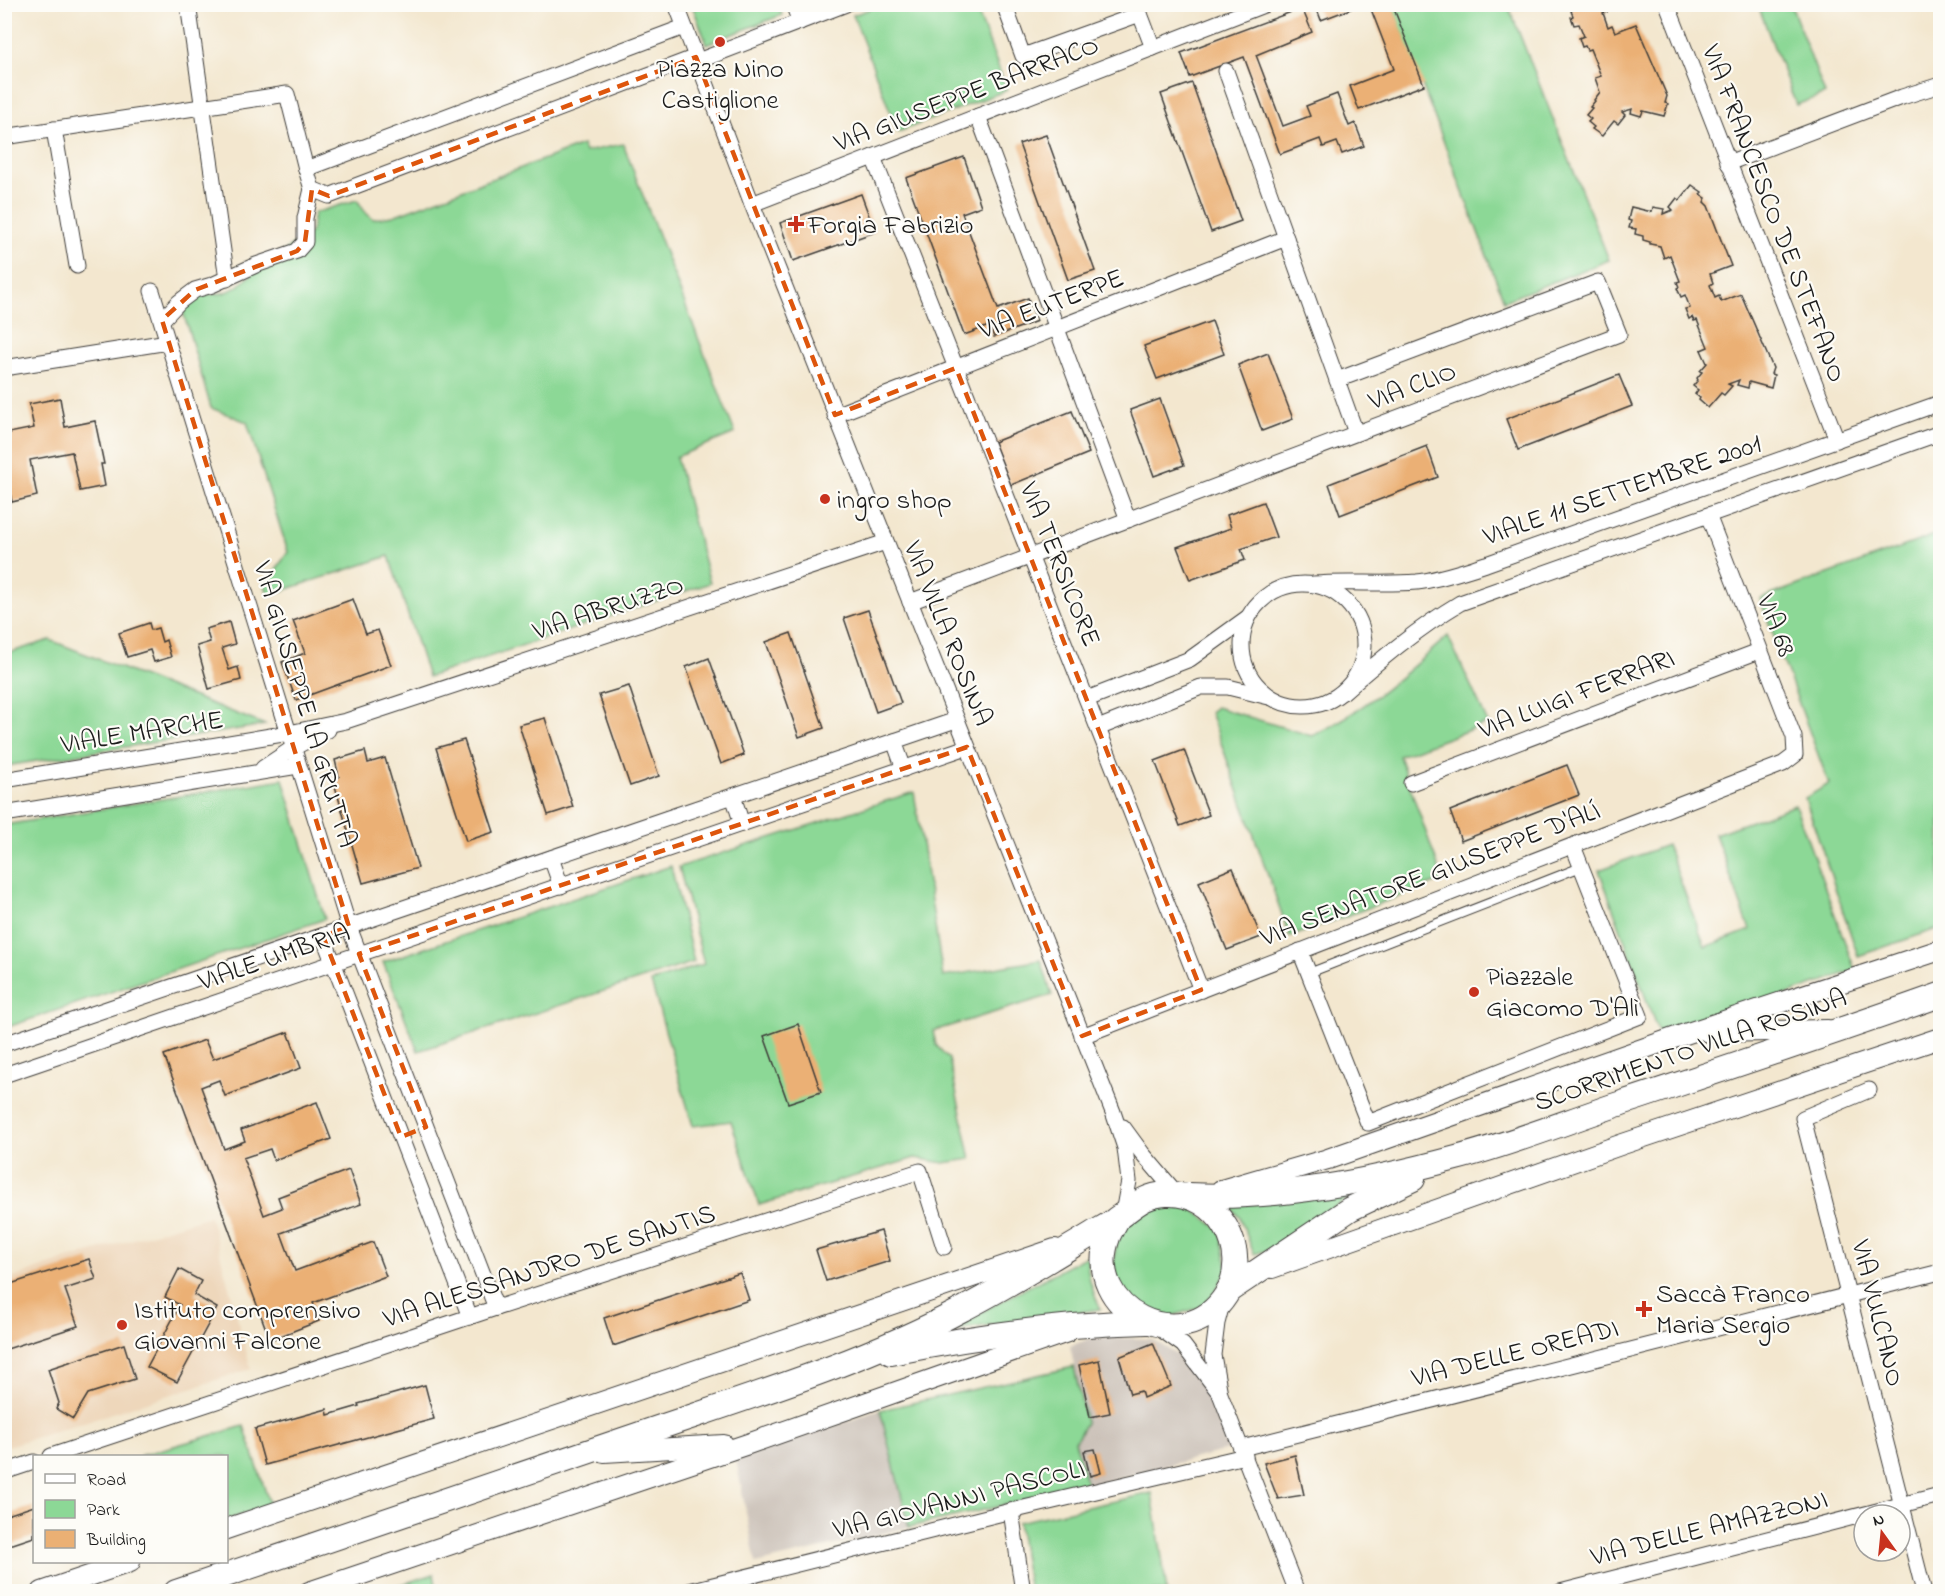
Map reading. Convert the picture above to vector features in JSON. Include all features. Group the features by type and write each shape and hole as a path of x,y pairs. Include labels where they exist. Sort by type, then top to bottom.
{"main road":[{"name":"SCORRIMENTO VILLA ROSINA","path":"1187,1195 1313,1188 1365,1180 1457,1158 1843,1030 1941,995"},
{"name":"SCORRIMENTO VILLA ROSINA","path":"1226,1294 1350,1209 1457,1158"},
{"path":"176,1592 848,1363 952,1340 1089,1325 1150,1323 1169,1326 1185,1324 1214,1309 1226,1294 1234,1277 1236,1262 1230,1232 1210,1208 1187,1195 1151,1196 1086,1238 961,1310 848,1363"},
{"path":"1120,1216 1108,1236 1103,1257 1106,1278 1114,1297 1129,1312 1150,1323"}],"street":[{"path":"188,4 227,279"},
{"name":"VIA VILLA ROSINA","path":"676,4 835,415 1113,1112 1125,1148 1129,1181 1120,1216"},
{"path":"793,4 800,22"},
{"path":"312,189 329,196 846,4"},
{"path":"1004,4 1023,56 1138,9 1153,48"},
{"name":"VIA GIUSEPPE BARRACO","path":"752,204 1266,4"},
{"name":"VIA FRANCESCO DE STEFANO","path":"1667,4 1837,440"},
{"path":"306,169 684,27"},
{"path":"1226,71 1356,434"},
{"path":"1728,163 1902,97 1941,85"},
{"path":"4,137 286,94 312,189 305,218 305,242 297,251 255,265 227,279 195,290 179,302 162,320"},
{"path":"978,116 1128,520"},
{"path":"54,129 77,266"},
{"name":"VIA TERSICORE","path":"873,156 1201,990"},
{"name":"VIA EUTERPE","path":"835,415 1286,238"},
{"name":"VIA CLIO","path":"910,602 1618,334 1598,282 1337,380"},
{"name":"VIA GIUSEPPE LA GRUTTA","path":"152,291 349,927 496,1308"},
{"path":"4,368 168,342"},
{"name":"VIALE 11 SETTEMBRE 2001","path":"1313,584 1419,582 1444,577 1941,403"},
{"name":"VIALE 11 SETTEMBRE 2001","path":"1343,692 1405,640 1460,603 1941,433"},
{"name":"VIA 68","path":"1708,515 1794,737 1795,754"},
{"name":"VIA ABRUZZO","path":"291,741 886,542"},
{"path":"1098,728 1201,687 1228,687 1269,696 1287,705 1307,707 1326,702 1343,692 1356,676 1363,658 1364,638 1359,619 1348,603 1332,590 1313,584 1293,584 1274,590 1258,602 1247,618 1241,639 1243,661 1253,681 1269,696"},
{"path":"1087,699 1190,659 1247,618"},
{"name":"VIA LUIGI FERRARI","path":"1411,783 1759,651"},
{"name":"VIALE UMBRIA","path":"4,1044 956,720"},
{"path":"249,774 270,766 291,741"},
{"name":"VIALE MARCHE","path":"4,780 291,741"},
{"path":"894,741 904,769"},
{"name":"VIALE UMBRIA","path":"4,1075 967,747"},
{"name":"VIA SENATORE GIUSEPPE D'ALÍ","path":"1082,1036 1783,764 1795,754"},
{"path":"4,814 298,766"},
{"path":"733,796 742,824"},
{"path":"1300,951 1368,1123 1640,1016 1573,846"},
{"path":"551,858 561,886"},
{"path":"323,936 470,1317"},
{"path":"1187,1195 1328,1159 1688,1033 1941,950"},
{"path":"1688,1033 1843,1030"},
{"path":"1252,1275 1623,1144 1941,1038"},
{"name":"VIA VULCANO","path":"1869,1090 1803,1118 1902,1503"},
{"name":"VIA VILLA ROSINA","path":"1113,1112 1142,1153 1187,1195"},
{"path":"401,1137 426,1127"},
{"name":"VIA ALESSANDRO DE SANTIS","path":"54,1455 496,1308 920,1171 944,1247"},
{"path":"228,1528 1086,1238"},
{"name":"VIA DELLE OREADI","path":"1243,1452 1941,1272"},
{"path":"1226,1294 1217,1323 1213,1355 1220,1394 1297,1592"},
{"path":"1150,1323 1183,1345 1220,1394"},
{"path":"309,1592 748,1444 1089,1325"},
{"path":"586,1452 748,1444"},
{"name":"VIA GIOVANNI PASCOLI","path":"685,1592 1243,1452"},
{"path":"4,1472 33,1462"},
{"name":"VIA DELLE AMAZZONI","path":"1906,1503 1941,1495"},
{"path":"1011,1511 1023,1592"},
{"name":"VIA DELLE AMAZZONI","path":"1560,1592 1852,1517"},
{"name":"VIA VULCANO","path":"1912,1544 1924,1592"},
{"path":"42,1592 127,1563"}],"lane":[{"path":"1309,973 1581,867"}],"highlighted area":[{"path":"696,57 835,415 956,368 1201,990 1082,1036 967,747 359,954 426,1127 401,1137 323,936 349,927 162,320 195,290 297,251 305,242 312,189 329,196"}],"shaded area":[{"name":"Istituto comprensivo Giovanni Falcone","path":"210,1216 251,1369 5,1447 5,1281 45,1266"},
{"path":"1094,1337 1151,1339 1178,1355 1201,1380 1231,1449 1087,1486 1075,1441 1086,1423 1070,1346"},
{"path":"880,1410 909,1527 756,1564 736,1460"}],"green space":[{"path":"692,5 778,5 782,15 707,44"},
{"path":"881,5 975,5 1007,90 898,132 853,15"},
{"path":"1392,5 1508,5 1609,260 1504,301"},
{"path":"1758,5 1791,5 1825,94 1796,105"},
{"path":"623,144 735,433 676,457 710,583 428,677 389,556 269,595 265,586 288,552 247,422 211,408 182,308 199,294 220,294 240,284 311,232 314,213 357,200 373,219 393,216 582,145 585,152"},
{"path":"1940,533 1940,928 1858,956 1805,798 1829,784 1760,599"},
{"path":"1448,636 1488,723 1399,756 1443,880 1290,937 1210,712 1216,707 1312,736 1367,703"},
{"path":"50,640 265,725 5,766 5,654"},
{"path":"283,779 325,919 5,1028 5,825"},
{"path":"914,792 943,977 1041,960 1052,995 933,1031 936,1045 949,1059 971,1159 944,1163 915,1158 759,1205 731,1121 693,1126 651,982 704,964 679,867"},
{"path":"1795,805 1855,970 1661,1040 1599,870 1667,845 1705,947 1750,930 1715,834"},
{"path":"671,866 694,962 418,1051 383,962"},
{"path":"1351,1192 1352,1196 1269,1250 1254,1254 1240,1218 1229,1206"},
{"path":"1166,1204 1187,1205 1220,1230 1228,1271 1205,1306 1165,1318 1128,1299 1117,1281 1114,1260 1118,1239 1129,1222 1146,1210"},
{"path":"1087,1256 1091,1283 1101,1309 943,1332"},
{"path":"1074,1367 1086,1423 1075,1441 1087,1486 909,1527 880,1410"},
{"path":"244,1426 270,1505 228,1520 228,1455 142,1455"},
{"path":"1152,1493 1167,1591 1029,1591 1018,1522"},
{"path":"434,1574 437,1591 381,1591"}],"building":[{"path":"1315,4 1361,4 1361,5 1321,20"},
{"path":"1369,4 1392,4 1424,85 1359,110 1350,86 1394,69"},
{"path":"1572,4 1604,4 1607,12 1603,13 1608,27 1612,25 1615,32 1636,24 1667,96 1665,103 1668,104 1664,116 1643,111 1641,116 1631,113 1632,109 1622,112 1625,115 1618,124 1614,121 1602,136 1592,129 1594,127 1588,122 1591,119 1586,115 1600,92 1595,78 1601,76 1590,49 1582,47 1579,38 1584,36 1579,24 1574,25 1571,17 1573,16 1571,11 1574,9"},
{"path":"1302,8 1312,32 1256,55 1283,126 1310,116 1306,106 1337,94 1349,126 1355,123 1364,146 1342,154 1337,142 1323,147 1320,139 1280,154 1244,57 1190,77 1181,53"},
{"path":"1192,83 1241,221 1211,232 1161,94"},
{"path":"1046,135 1095,271 1068,280 1019,144"},
{"path":"964,157 981,206 962,213 998,309 1028,298 1037,321 994,337 989,326 964,335 906,178"},
{"path":"1692,185 1706,198 1704,202 1708,206 1731,266 1710,274 1713,283 1710,285 1715,298 1719,296 1721,302 1741,294 1773,368 1771,374 1774,375 1771,388 1749,382 1748,388 1737,385 1739,380 1728,384 1732,386 1724,395 1721,393 1708,408 1699,400 1700,398 1695,394 1698,390 1693,386 1702,372 1700,371 1707,363 1701,350 1708,347 1697,320 1694,321 1692,317 1689,319 1685,309 1690,308 1685,295 1681,297 1677,288 1679,287 1677,282 1680,281 1670,255 1664,258 1660,246 1650,244 1643,240 1643,236 1635,234 1636,229 1629,228 1631,221 1628,220 1631,207 1652,212 1653,207 1664,209 1663,214 1673,210 1670,207 1677,198 1680,200"},
{"path":"861,194 875,232 793,261 780,223"},
{"path":"1212,321 1224,354 1157,379 1144,346"},
{"path":"1268,353 1293,419 1262,431 1238,365"},
{"path":"1619,375 1632,406 1518,450 1506,419"},
{"path":"60,398 65,427 95,421 104,464 101,464 105,486 80,491 72,452 30,460 37,496 12,502 4,463 4,434 34,428 29,404"},
{"path":"1160,399 1184,465 1154,476 1130,410"},
{"path":"1072,411 1089,453 1011,485 994,442"},
{"path":"1427,446 1438,477 1340,515 1329,484"},
{"path":"1263,502 1276,537 1241,549 1245,560 1190,580 1177,547 1231,528 1227,515"},
{"path":"353,599 366,634 378,630 391,665 296,700 282,662 305,653 293,621"},
{"path":"868,610 901,703 876,712 844,618"},
{"path":"229,622 235,644 222,648 229,670 238,667 241,680 209,689 197,646 210,642 206,629"},
{"path":"149,623 151,630 158,628 162,642 166,640 171,657 154,662 150,650 127,657 119,633"},
{"path":"791,633 824,728 799,737 766,642"},
{"path":"709,658 744,755 721,764 686,667"},
{"path":"629,686 659,776 630,786 599,695"},
{"path":"545,718 573,807 548,815 519,725"},
{"path":"464,740 494,832 466,841 436,748"},
{"path":"1184,750 1209,815 1180,826 1155,761"},
{"path":"365,751 368,763 385,758 418,868 363,883 333,779 339,777 335,760"},
{"path":"1567,765 1579,795 1461,841 1450,811"},
{"path":"1233,868 1261,937 1227,950 1199,882"},
{"path":"798,1024 821,1092 788,1103 764,1036"},
{"path":"288,1032 301,1068 225,1096 219,1080 201,1087 224,1149 245,1141 241,1130 317,1102 331,1139 274,1160 270,1149 243,1158 264,1215 282,1208 278,1197 349,1170 361,1204 281,1233 295,1271 373,1242 386,1276 313,1303 319,1321 270,1340 164,1055 205,1040 213,1059"},
{"path":"881,1231 890,1261 826,1281 816,1250"},
{"path":"89,1259 96,1279 65,1289 78,1326 4,1350 4,1286"},
{"path":"179,1269 201,1281 194,1295 217,1308 177,1382 147,1367 180,1305 165,1297"},
{"path":"740,1273 749,1300 613,1346 604,1318"},
{"path":"1153,1343 1171,1386 1143,1398 1141,1391 1130,1394 1119,1357"},
{"path":"124,1344 135,1379 88,1394 73,1419 56,1409 59,1403 48,1369"},
{"path":"1099,1360 1110,1413 1090,1417 1079,1365"},
{"path":"425,1385 434,1419 265,1465 255,1429 327,1409 328,1415"},
{"path":"1095,1449 1101,1473 1090,1476 1084,1451"},
{"path":"1295,1455 1304,1495 1278,1499 1264,1463"},
{"path":"33,1506 33,1537 4,1547 4,1516"}],"place":[{"name":"Piazza Nino Castiglione","path":"720,42"},
{"name":"Forgia Fabrizio","path":"796,224"},
{"name":"ingro shop","path":"825,499"},
{"name":"Piazzale Giacomo D'Alì","path":"1474,992"},
{"name":"Saccà Franco Maria Sergio","path":"1644,1309"},
{"name":"Istituto comprensivo Giovanni Falcone","path":"122,1325"}]}
